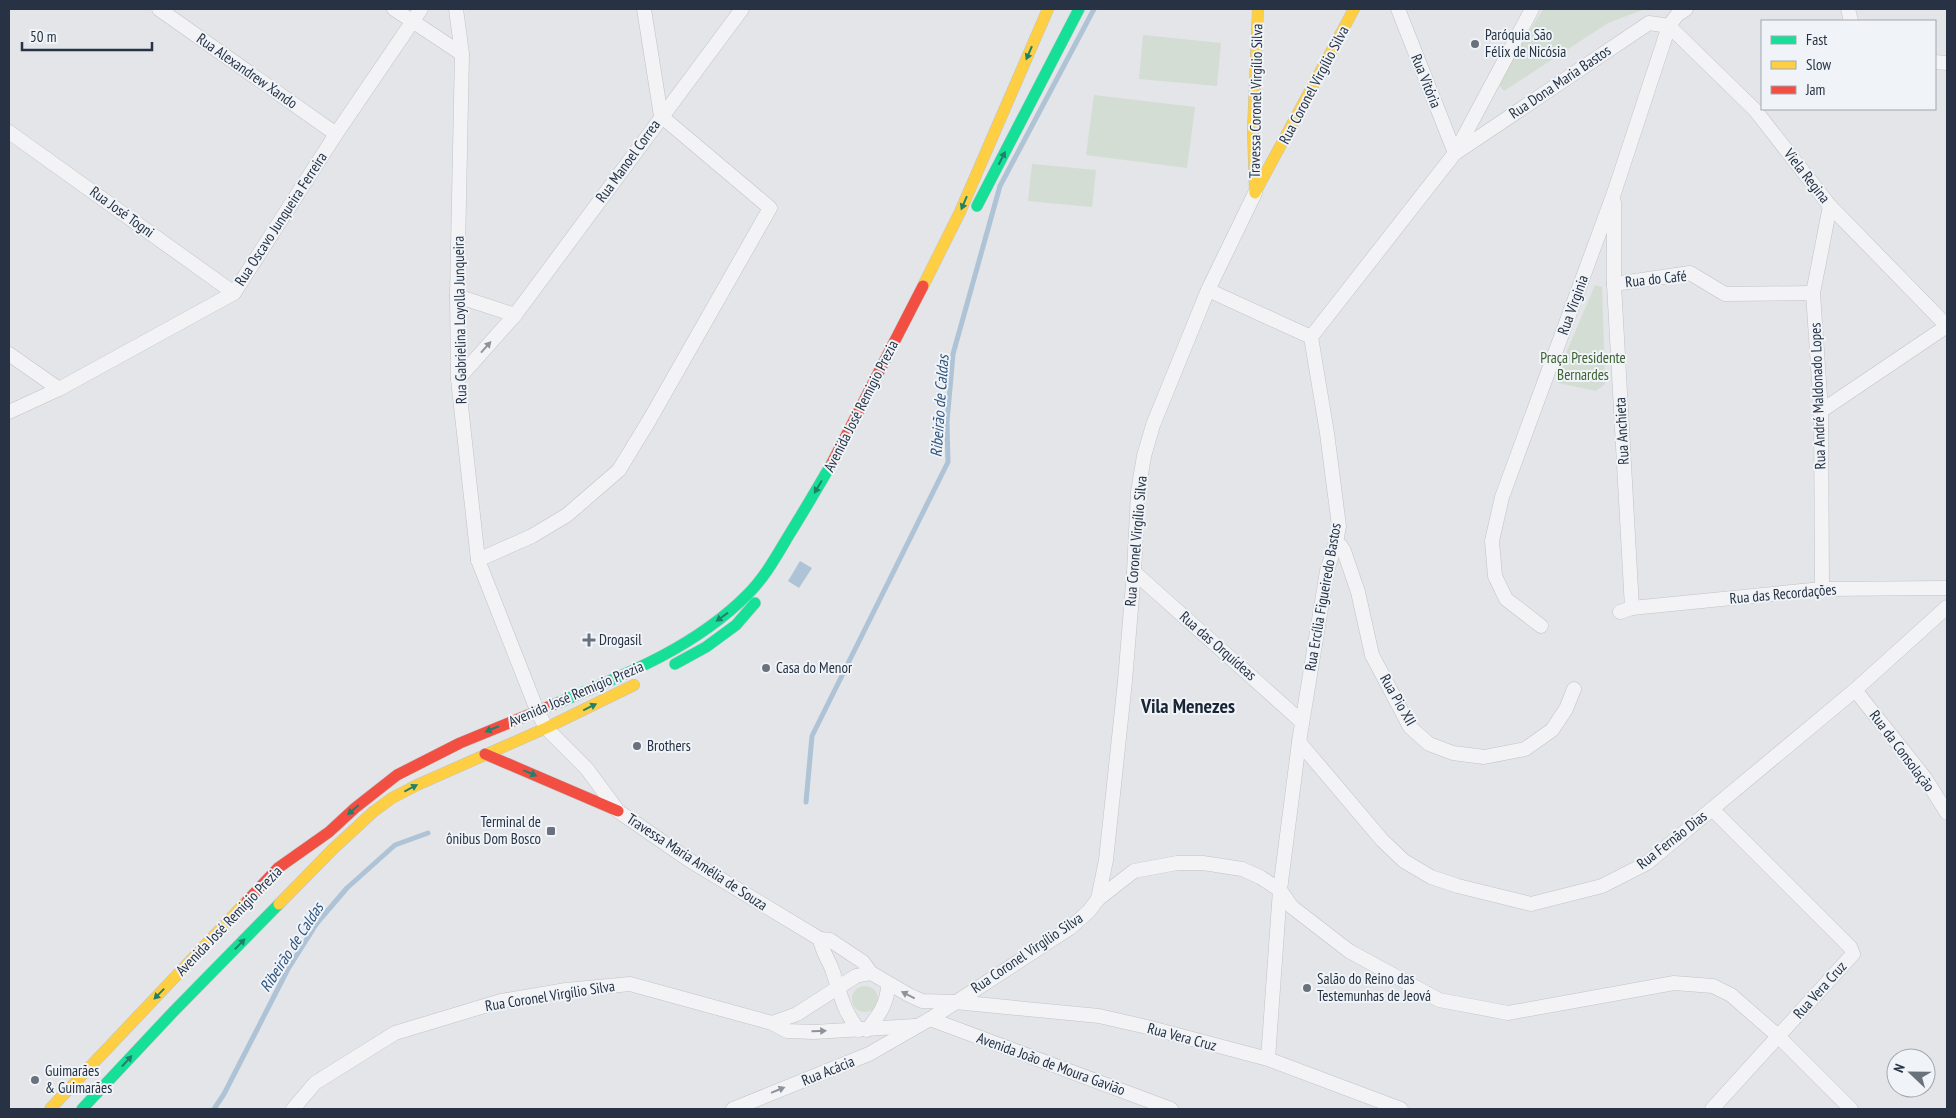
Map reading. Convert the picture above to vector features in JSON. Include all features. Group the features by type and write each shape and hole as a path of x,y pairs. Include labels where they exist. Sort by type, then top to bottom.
{"main road":[{"name":"Avenida José Remigio Prezia","path":"50,1109 278,868 328,832 397,775 460,743 537,710 622,677 690,639 727,613 749,592 771,564 841,449 956,221 1048,9"},
{"path":"970,220 1078,9"},
{"name":"Travessa Coronel Virgílio Silva","path":"1255,194 1261,132 1258,9"},
{"name":"Rua Coronel Virgílio Silva","path":"1255,194 1354,9"},
{"path":"1261,132 1285,140"},
{"name":"Avenida José Remigio Prezia","path":"903,351 956,246"},
{"path":"667,668 706,647 736,625 760,598 786,562"},
{"name":"Avenida José Remigio Prezia","path":"82,1109 194,990 332,850 373,812 392,798 416,785 546,728 643,681"},
{"path":"485,754 618,811"}],"street":[{"name":"Rua Alexandrew Xando","path":"159,9 336,134"},
{"path":"394,9 462,54"},
{"name":"Rua Oscavo Junqueira Ferreira","path":"9,412 59,389 234,293 336,134 421,9"},
{"name":"Rua Gabrielina Loyolla Junqueira","path":"456,9 462,54 457,296 458,379 478,560 537,710"},
{"path":"478,560 532,536 567,515 619,470 770,208 662,116 644,9"},
{"name":"Rua Manoel Correa","path":"458,379 515,315 742,9"},
{"name":"Rua Vitória","path":"1398,9 1455,153"},
{"path":"1208,290 1311,337 1455,153 1532,9"},
{"path":"1669,26 1677,15 1686,9"},
{"name":"Rua Dona Maria Bastos","path":"1455,153 1649,23 1669,26"},
{"name":"Viela Regina","path":"1669,26 1759,108 1830,206 1947,326"},
{"name":"Rua Virginia","path":"1541,626 1506,599 1494,576 1492,541 1502,497 1614,193 1669,26"},
{"name":"Rua José Togni","path":"9,132 234,293"},
{"name":"Rua Anchieta","path":"1614,193 1614,284 1626,610"},
{"name":"Rua Coronel Virgílio Silva","path":"293,1109 315,1083 395,1033 501,1001 566,990 630,984 772,1023 787,1031 863,1030 924,1022 1070,928 1089,911 1098,899 1106,860 1125,682 1138,492 1146,448 1159,408 1208,290 1255,194"},
{"name":"Rua André Maldonado Lopes","path":"1822,589 1821,411 1813,292 1830,206"},
{"name":"Rua do Café","path":"1614,284 1690,273 1725,294 1813,292"},
{"path":"457,296 515,315"},
{"path":"1821,411 1947,326"},
{"name":"Rua Ercília Figueiredo Bastos","path":"1268,1059 1280,890 1299,742 1327,571 1339,526 1327,433 1311,337"},
{"path":"9,354 59,389"},
{"name":"Rua Pio XII","path":"1336,542 1344,552 1358,592 1372,655 1410,727 1429,744 1453,753 1484,757 1525,749 1552,730 1566,709 1574,689"},
{"name":"Rua das Orquídeas","path":"1134,572 1302,722"},
{"name":"Rua das Recordações","path":"1626,610 1822,589 1947,588"},
{"name":"Rua Fernão Dias","path":"1299,742 1376,833 1404,861 1431,877 1458,886 1532,904 1602,886 1647,863 1854,690 1947,606"},
{"name":"Rua da Consolação","path":"1854,690 1925,778 1947,813"},
{"name":"Travessa Maria Amélia de Souza","path":"537,710 546,728 587,769 618,811 689,860 820,939 830,940 863,962 871,973 888,984"},
{"name":"Rua Vera Cruz","path":"1712,809 1850,947 1853,954 1712,1109"},
{"path":"1098,899 1134,871 1177,863 1202,863 1242,869 1260,876 1280,890 1292,907 1349,951 1439,1000 1508,1013 1674,982 1713,986 1731,995 1778,1036 1851,1109"},
{"path":"820,939 822,950 833,972 844,1006 863,1030 882,1009 888,993 888,984"},
{"path":"772,1023 796,1014 856,976 871,973"},
{"name":"Rua Vera Cruz","path":"888,984 922,1001 955,1002 1099,1016 1147,1027 1268,1059 1401,1109"},
{"name":"Rua Acácia","path":"733,1109 869,1054 924,1022"},
{"name":"Avenida João de Moura Gavião","path":"924,1022 1171,1109"}],"green space":[{"path":"1543,9 1645,9 1608,23 1504,91 1497,83"},
{"path":"1143,35 1221,43 1217,86 1139,79"},
{"path":"1094,95 1195,107 1187,168 1086,155"},
{"path":"1032,164 1096,170 1092,207 1028,201"},
{"name":"Praça Presidente Bernardes","path":"1595,285 1602,287 1605,384 1596,391 1558,383 1556,377"},
{"path":"865,986 874,990 878,999 874,1008 865,1012 856,1008 852,999 856,990"}],"water":[{"path":"800,561 812,568 799,588 788,581"}],"waterway":[{"name":"Ribeirão de Caldas","path":"806,802 812,736 948,462 947,422 953,354 1000,186 1094,9"},
{"name":"Ribeirão de Caldas","path":"214,1109 224,1094 288,969 317,923 347,888 395,845 428,833"}],"traffic: fast":[{"path":"977,206 1079,9"},
{"path":"555,704 632,671 682,645 728,613 748,594 765,573 832,463"},
{"path":"675,664 706,647 736,625 755,603"},
{"path":"82,1109 174,1011 279,904"}],"traffic: slow":[{"path":"923,286 960,212 1048,9"},
{"path":"1255,192 1253,130 1258,9"},
{"path":"1255,193 1354,9"},
{"path":"279,904 332,850 373,812 392,798 546,728 634,685"},
{"path":"50,1109 247,901"}],"traffic: jam":[{"path":"832,463 923,286"},
{"path":"247,901 278,868 329,832 355,808 397,775 460,743 555,704"},
{"path":"485,754 618,811"}],"place":[{"name":"Paróquia São Félix de Nicósia","path":"1475,44"},
{"name":"Drogasil","path":"589,640"},
{"name":"Casa do Menor","path":"766,668"},
{"name":"Brothers","path":"637,746"},
{"name":"Terminal de ônibus Dom Bosco","path":"551,831"},
{"name":"Salão do Reino das Testemunhas de Jeová","path":"1307,988"},
{"name":"Guimarães & Guimarães","path":"35,1080"}],"district":[{"name":"Vila Menezes","path":"1188,706"}]}
